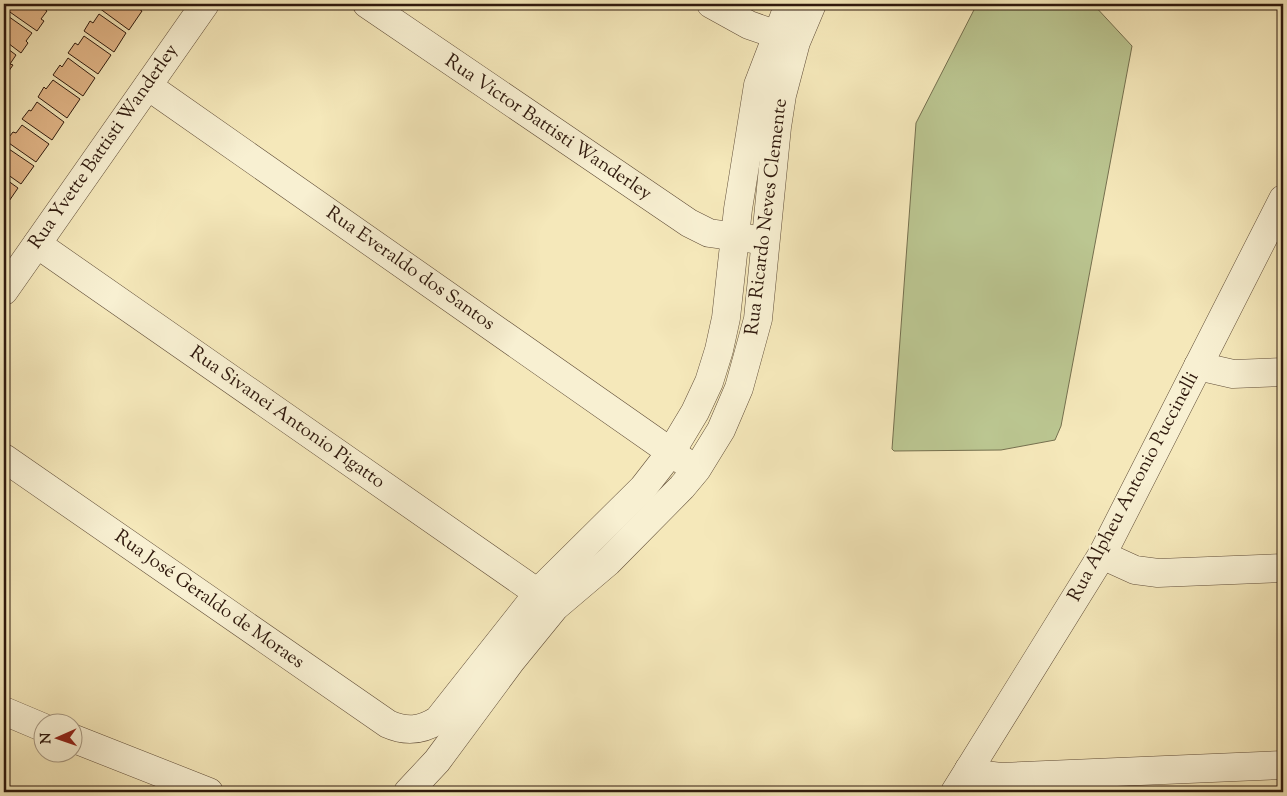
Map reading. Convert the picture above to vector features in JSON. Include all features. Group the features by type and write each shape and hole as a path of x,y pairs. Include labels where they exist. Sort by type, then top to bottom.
{"street":[{"name":"Rua Yvette Battisti Wanderley","path":"4,291 205,4"},
{"name":"Rua Victor Battisti Wanderley","path":"367,4 689,224 709,233 766,241"},
{"path":"711,4 749,25 786,38"},
{"name":"Rua Ricardo Neves Clemente","path":"408,792 437,761 511,661 547,600 608,562 682,487 697,469 722,430 739,388 758,320 782,95 789,4"},
{"name":"Rua Ricardo Neves Clemente","path":"418,729 438,720 547,600 643,488 671,452 695,412 709,382 726,318 758,85 786,38 812,4"},
{"name":"Rua Everaldo dos Santos","path":"148,86 697,469"},
{"name":"Rua Alpheu Antonio Puccinelli","path":"955,792 1102,555 1283,199"},
{"name":"Rua Sivanei Antonio Pigatto","path":"37,244 547,600"},
{"path":"1198,366 1233,374 1283,372"},
{"name":"Rua José Geraldo de Moraes","path":"4,458 388,724 402,729 418,729"},
{"path":"1102,555 1135,570 1158,573 1283,568"},
{"path":"4,711 32,722"},
{"path":"82,742 209,792"},
{"path":"969,769 984,775 1001,777 1283,765"}],"green space":[{"path":"977,4 1093,4 1132,46 1061,426 1055,440 1001,450 894,451 892,449 916,123"}],"building":[{"path":"11,4 38,4 47,11 41,19 44,21 37,31 7,10"},
{"path":"103,4 131,4 142,11 129,30 99,8"},
{"path":"5,14 32,33 21,53 4,40"},
{"path":"99,14 126,33 114,52 84,31 90,21 93,23"},
{"path":"84,36 111,55 98,74 68,53 75,43 78,45"},
{"path":"4,46 16,55 10,64 13,65 6,75 4,73"},
{"path":"68,58 95,78 83,96 53,75"},
{"path":"53,80 80,99 67,118 38,97 44,87 46,89"},
{"path":"37,102 64,122 52,140 22,119"},
{"path":"22,125 49,144 36,162 6,141"},
{"path":"6,147 34,166 21,184 4,172 4,151"},
{"path":"4,178 18,188 5,207 4,206"}]}
